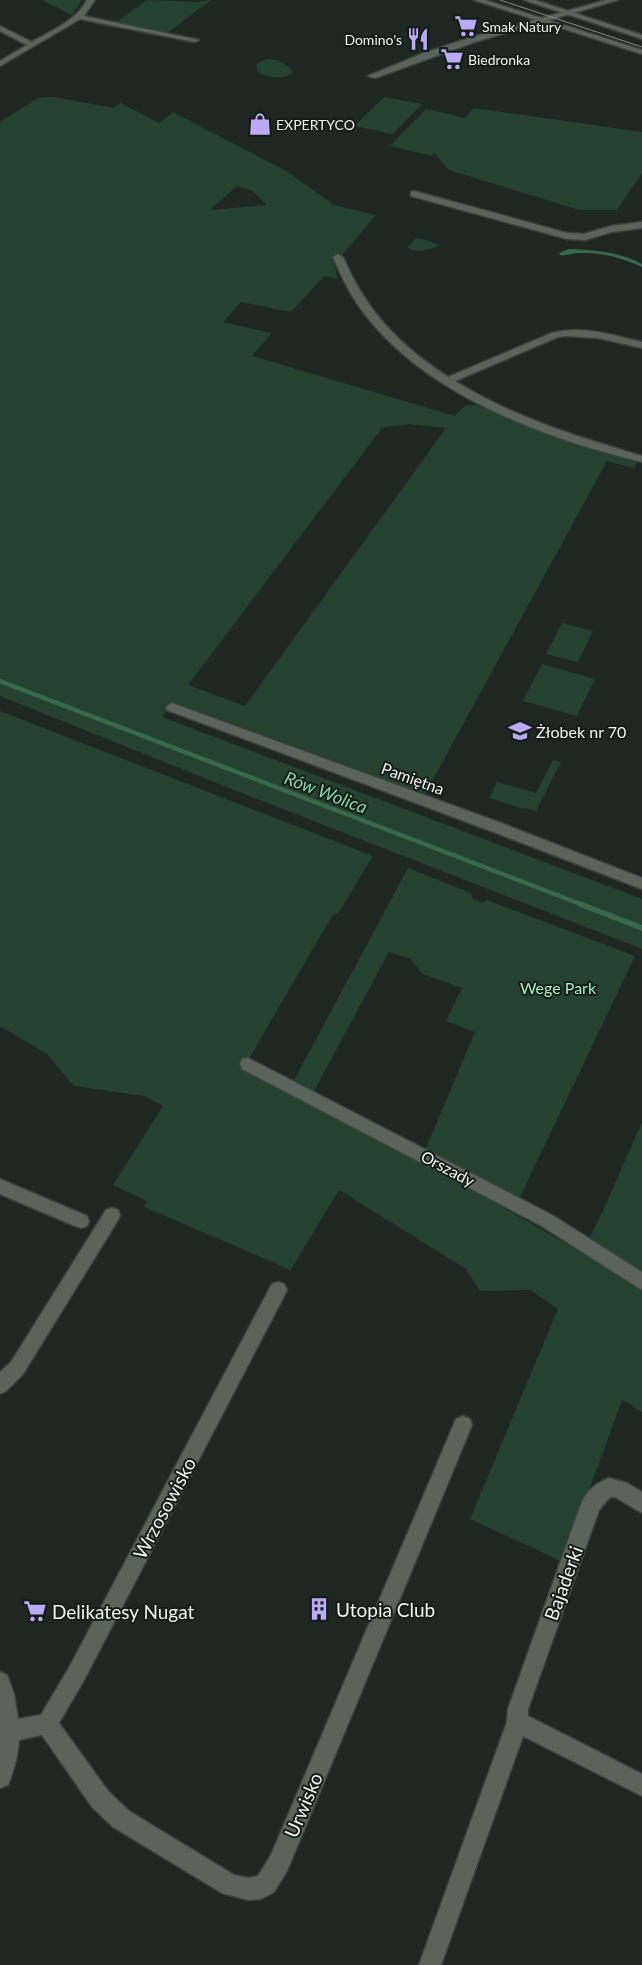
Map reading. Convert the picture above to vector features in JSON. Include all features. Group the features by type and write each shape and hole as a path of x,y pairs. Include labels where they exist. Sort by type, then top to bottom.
{"street":[{"path":"0,64 79,17 91,0"},
{"path":"478,0 642,52"},
{"path":"528,0 642,37"},
{"path":"372,76 498,30 596,0"},
{"path":"472,40 614,0"},
{"path":"79,17 195,40"},
{"path":"0,28 32,45"},
{"path":"414,194 567,236 585,236 611,229 642,225"},
{"path":"338,257 354,291 371,316 407,351 447,381 494,406 539,426 577,440 642,459"},
{"path":"447,381 555,335 569,331 642,345"},
{"name":"Pamiętna","path":"172,707 487,824 642,884"},
{"name":"Orszady","path":"248,1064 546,1220 642,1282"},
{"path":"0,1186 81,1221"},
{"path":"0,1385 17,1368 112,1215"},
{"name":"Wrzosowisko","path":"47,1724 77,1673 278,1290"},
{"name":"Urwisko","path":"47,1724 100,1799 121,1819 230,1885 246,1890 257,1890 265,1887 272,1878 279,1863 462,1425"},
{"name":"Bajaderki","path":"430,1965 517,1722 518,1709 591,1504 601,1491 612,1486 642,1503"},
{"path":"0,1682 10,1731 0,1777"},
{"path":"517,1722 642,1785"},
{"path":"10,1731 47,1724"}],"green space":[{"path":"42,0 82,0 72,15"},
{"path":"147,0 197,2 211,0 167,33 115,23"},
{"path":"268,59 277,60 291,68 292,73 284,77 275,77 266,76 258,72 256,64"},
{"path":"54,97 113,108 121,103 159,123 173,112 288,172 334,205 376,215 342,255 332,255 338,279 324,276 291,312 241,302 223,322 272,333 252,356 455,416 466,405 477,405 560,439 637,462 634,468 607,461 425,794 174,702 162,717 642,899 642,949 224,786 0,696 0,122 38,98","holes":["237,186 253,191 267,205 210,210","408,424 446,428 245,706 188,685 382,428"]},
{"path":"384,97 422,104 393,134 354,126"},
{"path":"474,108 642,132 642,173 617,210 579,210 449,170 434,153 431,156 390,146 426,109 465,118"},
{"path":"416,238 430,241 440,246 421,251 411,250 408,247"},
{"path":"562,623 593,631 578,662 546,654"},
{"path":"542,664 595,679 577,716 523,701"},
{"path":"0,711 373,856 339,912 332,916 243,1069 448,1176 572,1247 642,1291 642,1412 622,1400 563,1562 470,1519 558,1309 530,1290 480,1291 466,1269 339,1190 290,1271 144,1207 147,1201 113,1185 163,1106 144,1096 74,1086 47,1054 0,1026"},
{"path":"553,760 561,762 536,811 489,798 497,782 536,793"},
{"name":"Wege Park","path":"408,868 471,893 473,899 482,903 487,900 635,956 519,1199 426,1148 475,1032 446,1021 462,988 422,974 411,959 389,952 314,1091 294,1080"},
{"path":"642,1122 642,1278 588,1241"}],"shaded area":[{"path":"569,249 616,254 642,264 642,267 619,258 604,255 580,253 560,255 559,253"}],"waterway":[{"name":"Rów Wolica","path":"0,681 583,905"},
{"name":"Rów Wolica","path":"580,904 642,928"}],"tram line":[{"path":"500,0 642,47"}],"place":[{"name":"Smak Natury","path":"466,26"},
{"name":"Domino's","path":"418,39"},
{"name":"Biedronka","path":"452,59"},
{"name":"EXPERTYCO","path":"260,124"},
{"name":"Żłobek nr 70","path":"520,731"},
{"name":"Utopia Club","path":"319,1609"},
{"name":"Delikatesy Nugat","path":"35,1611"}]}
